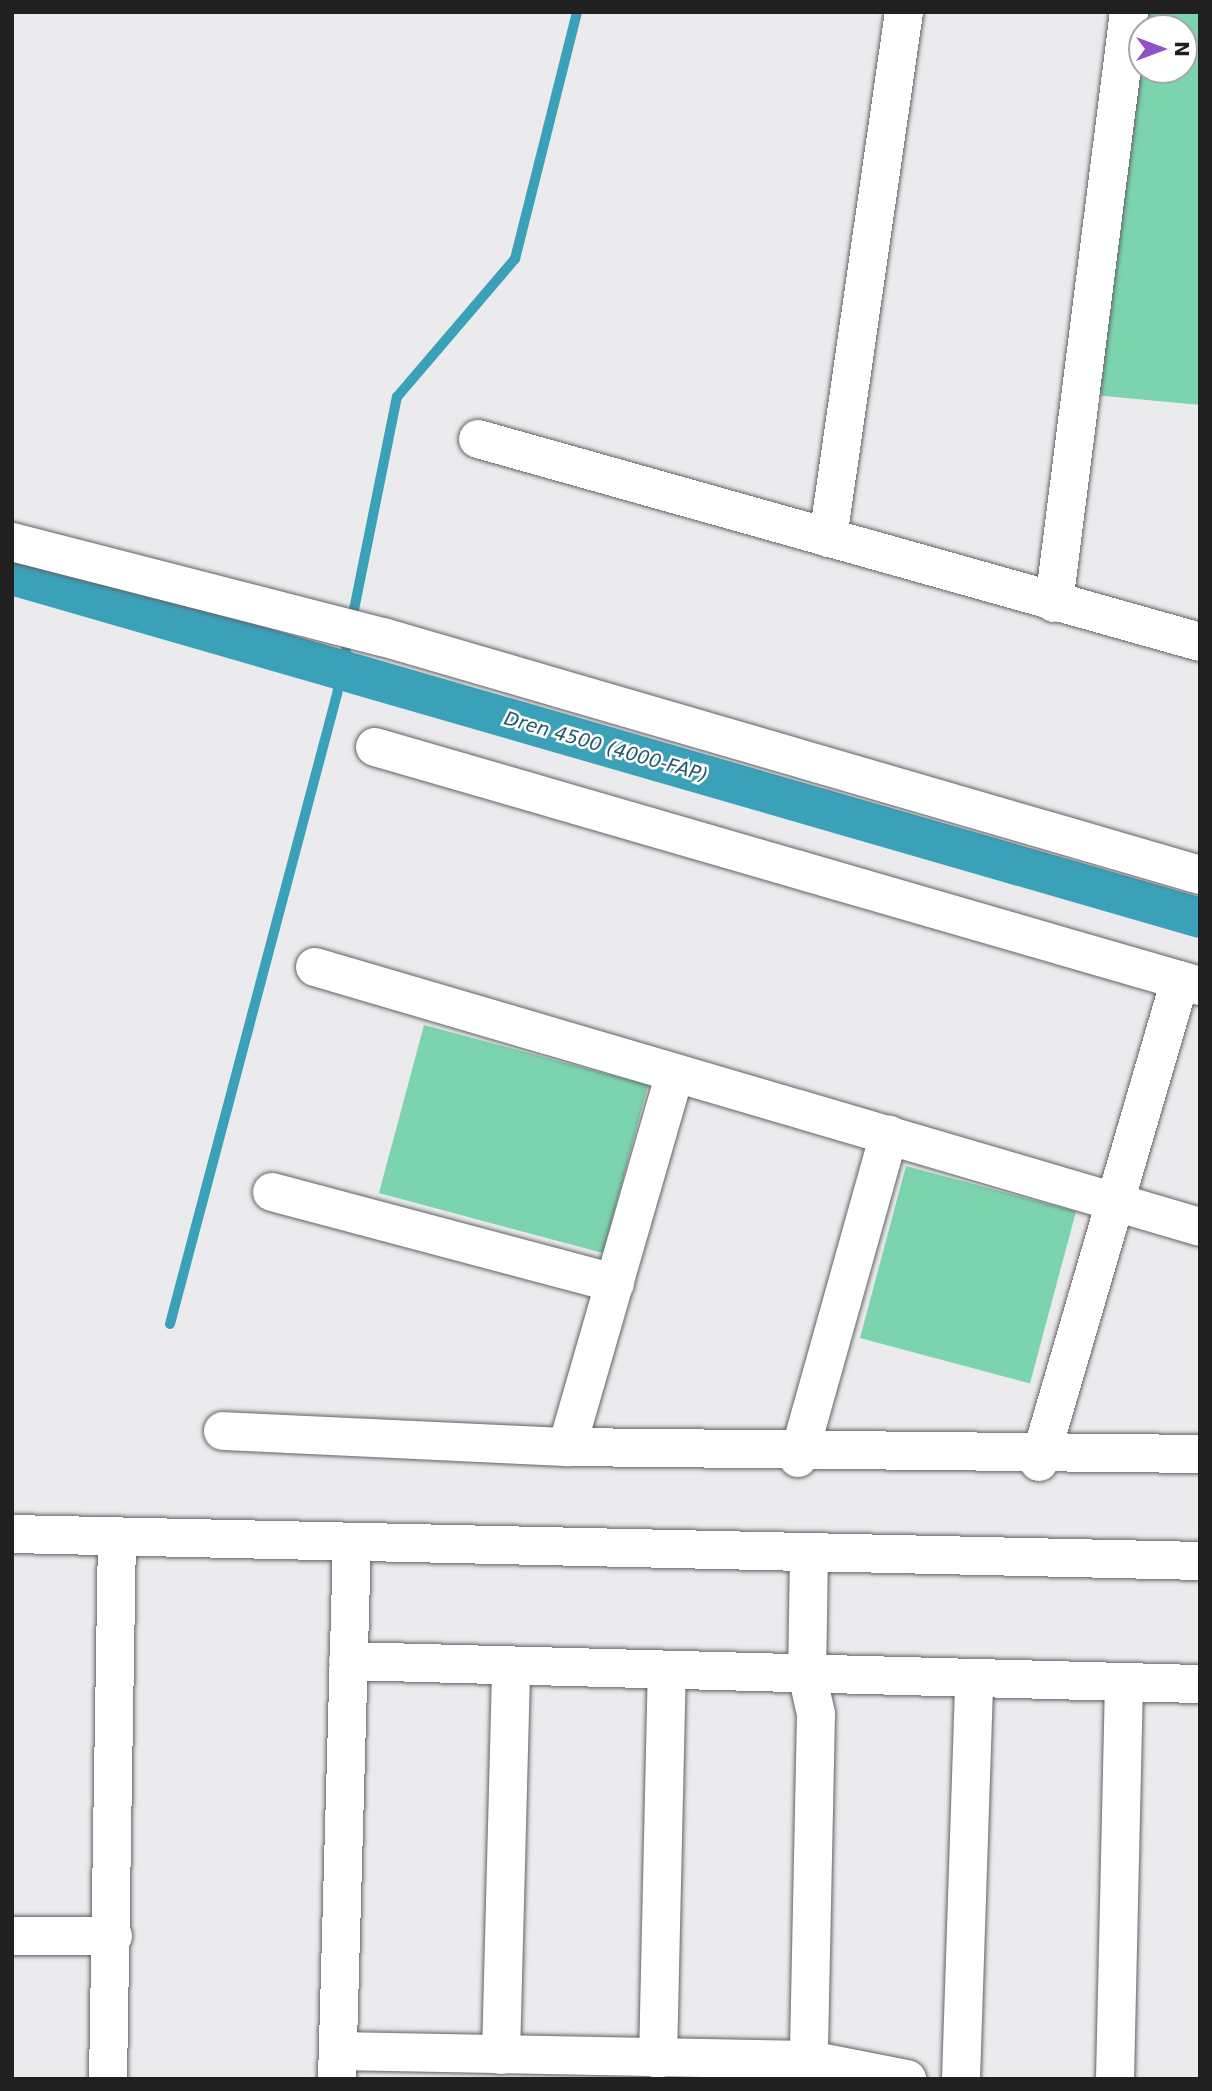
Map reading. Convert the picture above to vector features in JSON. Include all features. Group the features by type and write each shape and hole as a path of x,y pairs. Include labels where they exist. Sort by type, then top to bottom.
{"street":[{"path":"828,538 904,12"},
{"path":"1054,603 1129,12"},
{"path":"478,439 1200,642"},
{"path":"12,542 356,631 1200,875"},
{"path":"375,747 1190,983 1115,1202 1040,1457"},
{"path":"315,967 1200,1227"},
{"path":"567,1447 675,1073"},
{"path":"799,1454 889,1135"},
{"path":"272,1192 615,1283"},
{"path":"223,1431 567,1447 799,1454 1040,1457 1200,1454"},
{"path":"12,1534 352,1544 1200,1561"},
{"path":"108,2079 113,1936 117,1537"},
{"path":"352,1544 337,2065 501,2055 658,2059 722,2070 809,2060 907,2079"},
{"path":"809,1553 807,1674 816,1714 809,2060"},
{"path":"348,1661 1200,1684"},
{"path":"501,2055 512,1666"},
{"path":"658,2059 667,1670"},
{"path":"961,2079 974,1678"},
{"path":"1115,2079 1124,1682"},
{"path":"12,1936 113,1936"}],"green space":[{"path":"1142,12 1200,12 1200,405 1094,395 1133,84 1198,84 1198,14"},
{"path":"424,1025 648,1085 603,1253 379,1193"},
{"path":"906,1166 1076,1212 1030,1383 860,1338"}],"waterway":[{"path":"170,1324 337,694 397,397 515,259 577,12"},
{"name":"Dren 4500 (4000-FAP)","path":"12,575 1200,918"}]}
